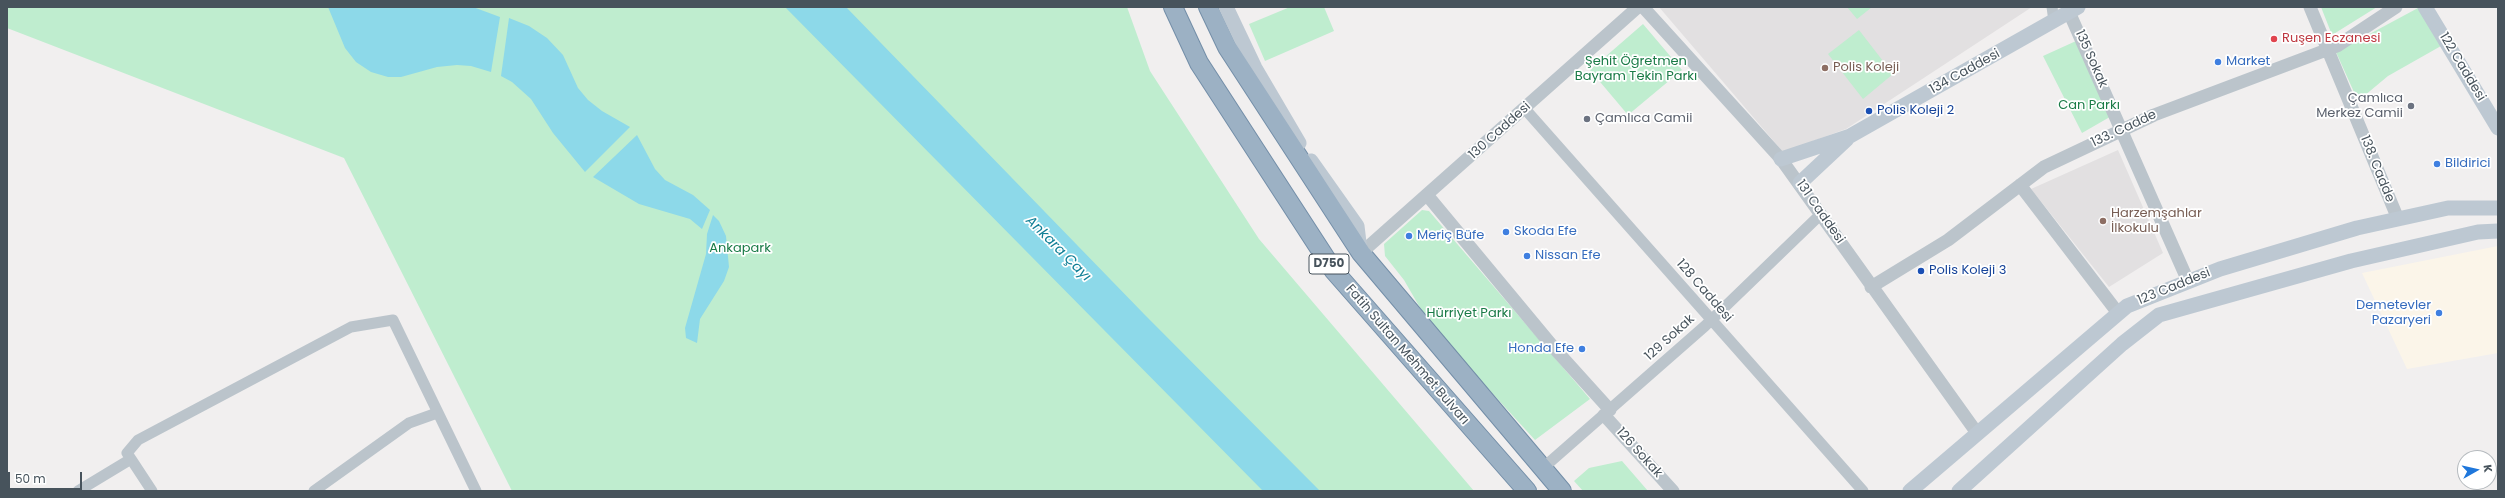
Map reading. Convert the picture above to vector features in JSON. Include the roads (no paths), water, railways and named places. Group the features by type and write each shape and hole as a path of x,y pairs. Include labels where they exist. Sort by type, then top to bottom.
{"highway":[{"name":"Fatih Sultan Mehmet Bulvarı","path":"1173,7 1199,63 1334,271 1527,491"},
{"name":"D750","path":"1208,7 1227,47 1361,254 1562,491"}],"main road":[{"path":"1226,7 1255,68 1303,149 1357,226 1361,254"},
{"name":"122 Caddesi","path":"2425,7 2498,128"},
{"name":"134 Caddesi","path":"1781,159 1850,136 2053,14 2074,9"},
{"name":"134 Caddesi","path":"1800,184 1850,136"},
{"name":"123 Caddesi","path":"1910,491 2127,306 2220,269 2357,228 2448,208 2498,208"},
{"name":"123 Caddesi","path":"1959,491 2122,344 2159,315 2351,261 2478,232 2498,231"}],"street":[{"name":"130 Caddesi","path":"1361,254 1638,7"},
{"name":"131 Caddesi","path":"1643,7 1781,159 1871,287 1977,433"},
{"name":"138. Cadde","path":"2310,7 2398,219"},
{"name":"133. Cadde","path":"1871,287 1948,240 2044,167 2154,115 2337,46 2396,7"},
{"name":"135 Sokak","path":"2074,9 2122,129 2188,281"},
{"name":"128 Caddesi","path":"1525,109 1710,320 1863,491"},
{"path":"2020,185 2118,313"},
{"name":"126 Sokak","path":"1427,195 1673,491"},
{"name":"129 Sokak","path":"1543,468 1607,413 1710,320 1821,214"},
{"path":"152,491 127,453 138,440 351,327 393,320 476,491"},
{"path":"314,491 409,423 438,413"},
{"path":"78,491 131,458"}],"water":[{"path":"328,7 473,7 500,17 491,72 471,66 457,65 437,67 401,77 388,77 371,72 356,62 345,48"},
{"name":"Ankara Çayı","path":"785,7 846,7 1144,314 1320,491 1263,491"},
{"path":"509,18 529,26 547,38 563,55 578,88 588,100 602,111 630,127 585,172 553,133 531,99 512,82 501,76"},
{"path":"637,135 655,169 665,180 693,195 710,210 702,229 690,219 639,204 593,177"},
{"path":"713,215 719,221 726,236 729,267 724,281 700,319 697,343 686,338 685,328 706,254 707,234"}],"place":[{"name":"Ruşen Eczanesi","path":"2274,39"},
{"name":"Market","path":"2218,62"},
{"name":"Polis Koleji","path":"1825,68"},
{"name":"Çamlıca Merkez Camii","path":"2411,106"},
{"name":"Polis Koleji 2","path":"1869,111"},
{"name":"Çamlıca Camii","path":"1587,119"},
{"name":"Bildirici","path":"2437,164"},
{"name":"Harzemşahlar İlkokulu","path":"2103,221"},
{"name":"Skoda Efe","path":"1506,232"},
{"name":"Meriç Büfe","path":"1409,236"},
{"name":"Nissan Efe","path":"1527,256"},
{"name":"Polis Koleji 3","path":"1921,271"},
{"name":"Demetevler Pazaryeri","path":"2439,313"},
{"name":"Honda Efe","path":"1582,349"}],"park label":[{"name":"Şehit Öğretmen Bayram Tekin Parkı","path":"1636,70"},
{"name":"Can Parkı","path":"2089,106"},
{"name":"Ankapark","path":"740,249"},
{"name":"Hürriyet Parkı","path":"1469,314"}]}
